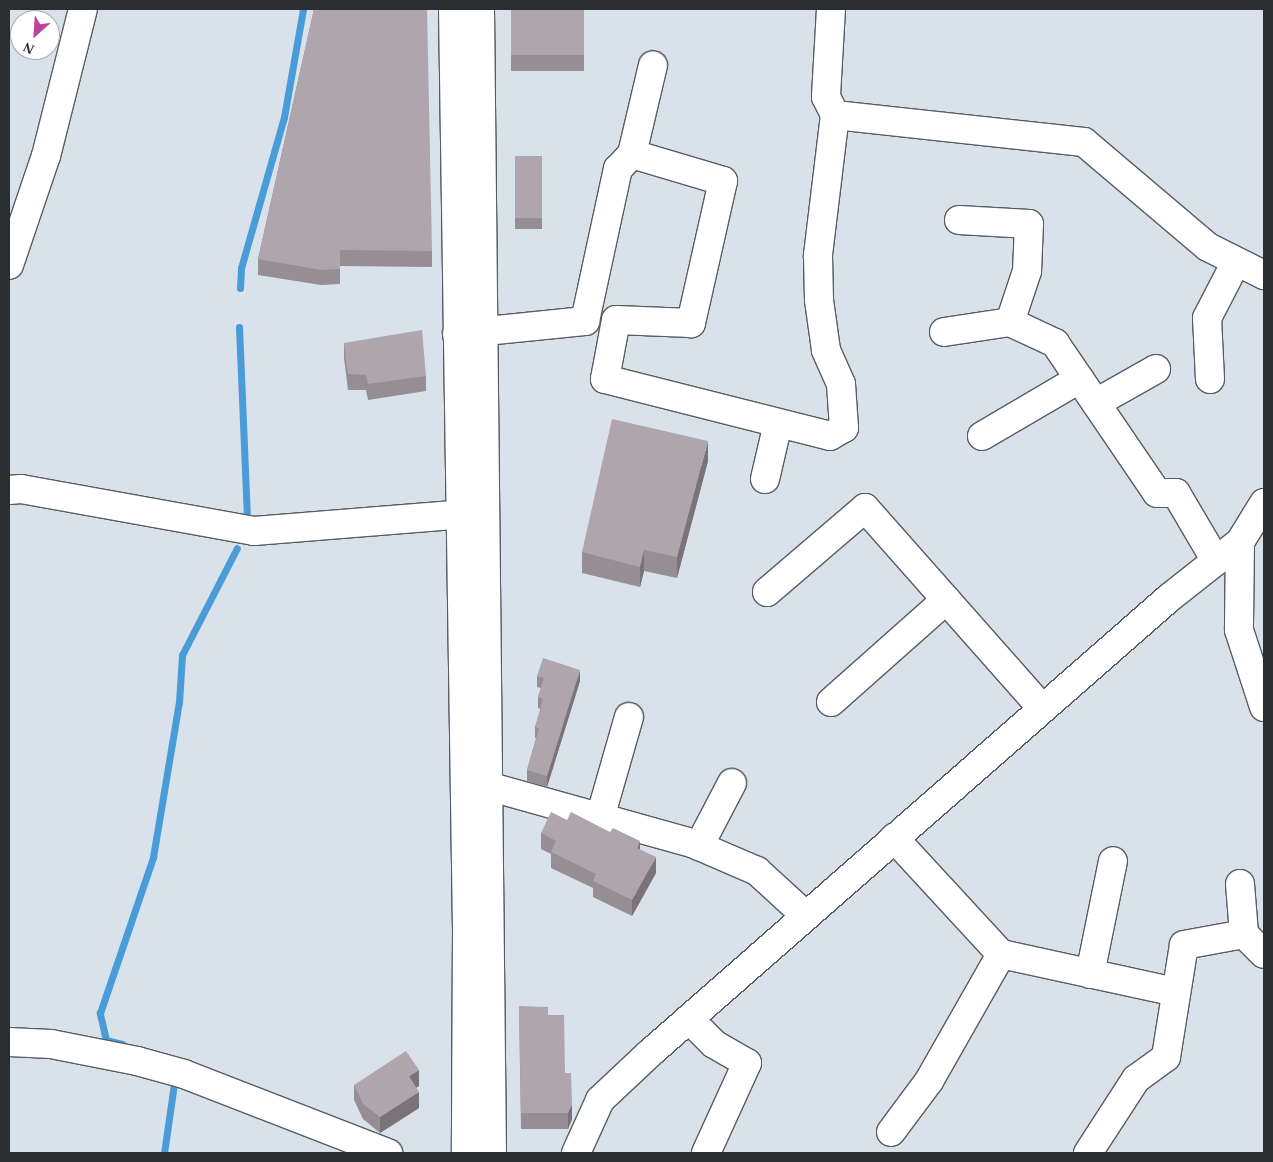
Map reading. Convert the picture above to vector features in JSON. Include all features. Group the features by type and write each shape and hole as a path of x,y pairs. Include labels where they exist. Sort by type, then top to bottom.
{"street":[{"path":"9,265 22,192 83,9"},
{"path":"453,9 457,334 474,513"},
{"path":"480,9 484,332 474,513 477,783 492,1153"},
{"path":"616,320 605,379 680,409 778,423 830,436 844,428 841,384 826,350 819,300 818,255 834,115 826,97 831,9"},
{"path":"585,322 618,169 632,154 653,65"},
{"path":"834,115 1084,142 1208,247 1264,275"},
{"path":"457,334 616,320 691,322 723,181 632,154"},
{"path":"959,220 1029,224 1027,271 1010,322"},
{"path":"1210,379 1207,318 1236,262"},
{"path":"944,332 1010,322 1055,343 1157,493 1176,493 1216,561"},
{"path":"1096,403 1156,369"},
{"path":"982,436 1079,378"},
{"path":"765,479 778,423"},
{"path":"9,490 21,489 254,531 474,513"},
{"path":"576,1153 600,1100 805,915 1042,708 1240,542 1264,503"},
{"path":"767,592 865,508 1042,708"},
{"path":"1240,542 1239,630 1264,707"},
{"path":"831,702 946,600"},
{"path":"600,818 629,717"},
{"path":"477,783 698,846 757,872 805,915"},
{"path":"466,1153 477,783"},
{"path":"698,846 732,784"},
{"path":"894,838 1001,954 1161,989"},
{"path":"1090,974 1112,861"},
{"path":"1240,884 1244,934 1264,954"},
{"path":"1088,1153 1136,1079 1166,1057 1184,945 1244,934"},
{"path":"891,1132 929,1081 1001,954"},
{"path":"689,1019 714,1044 747,1063 706,1153"},
{"path":"9,1042 51,1044 136,1061 184,1074 388,1153"}],"building":[{"path":"314,9 427,9 432,251 340,250 340,269 321,270 258,259"},
{"path":"511,9 584,9 584,55 511,55"},
{"path":"515,156 542,156 542,218 515,218"},
{"path":"422,330 426,376 368,384 366,375 348,374 344,343"},
{"path":"612,419 708,441 677,557 644,550 640,567 582,552"},
{"path":"543,658 580,670 547,776 527,770 539,729 535,727 543,699 538,697 544,678 537,676"},
{"path":"551,812 567,820 571,812 610,832 613,828 640,841 637,848 656,857 632,900 593,881 596,874 551,852 556,841 541,833"},
{"path":"519,1006 548,1007 548,1015 564,1015 565,1073 571,1073 572,1104 568,1113 521,1113"},
{"path":"406,1051 419,1070 409,1076 419,1092 380,1117 363,1104 354,1085"}],"waterway":[{"path":"240,288 241,268 284,117 303,9"},
{"path":"239,327 247,515"},
{"path":"122,1044 106,1040 100,1013 153,857 179,702 182,655 237,548"},
{"path":"164,1153 174,1084"}]}
